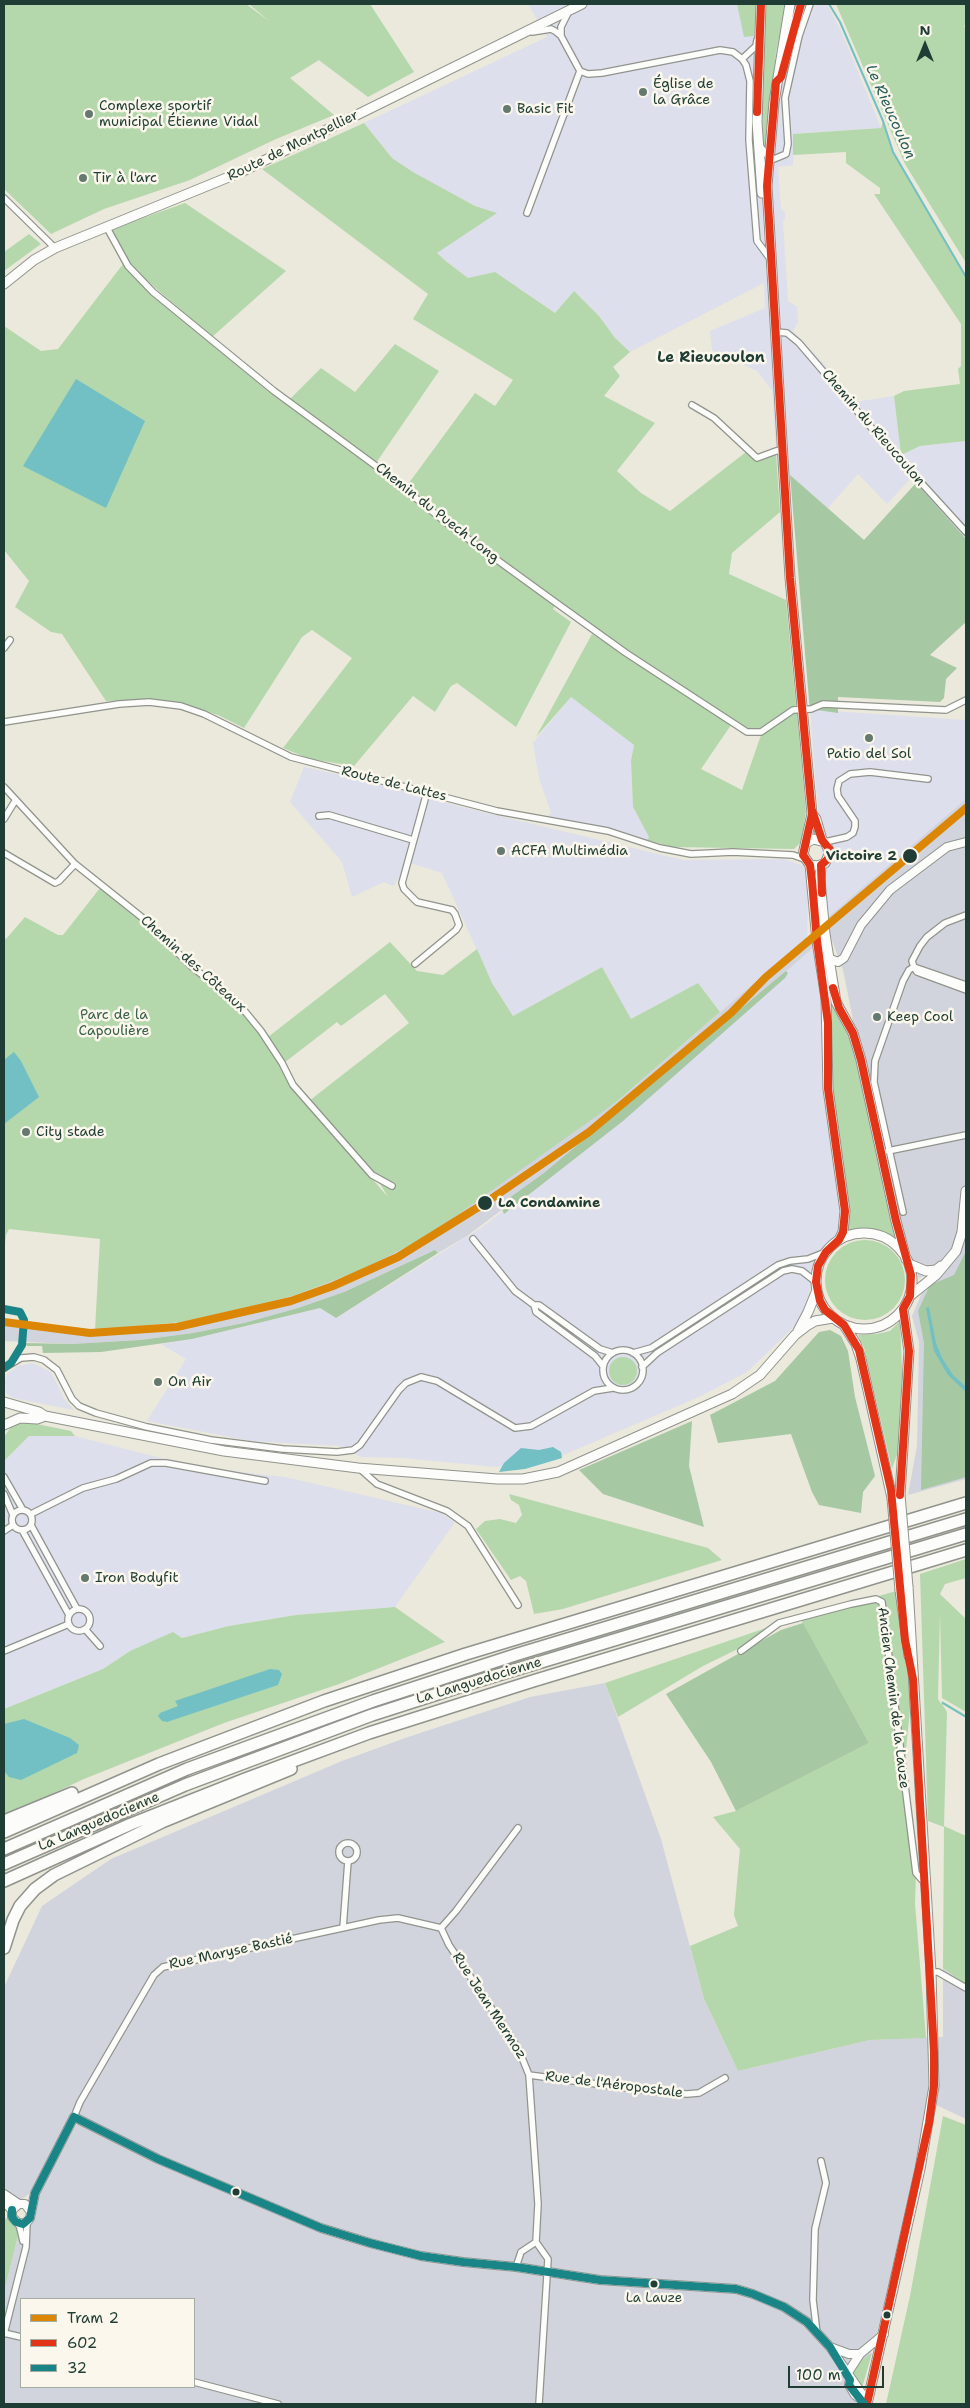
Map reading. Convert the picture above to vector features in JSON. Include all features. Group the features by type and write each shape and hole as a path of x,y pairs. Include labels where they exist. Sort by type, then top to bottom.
{"highway":[{"path":"4,1821 135,1768 205,1745 324,1701 450,1659 966,1502"},
{"name":"La Languedocienne","path":"4,1849 187,1770 373,1701 518,1654 966,1519"},
{"name":"La Languedocienne","path":"4,1864 176,1789 372,1715 966,1534"},
{"path":"4,1881 131,1824 245,1778 400,1723 966,1550"},
{"path":"4,1948 13,1920 20,1906 35,1889 54,1874 162,1822 400,1723"},
{"path":"4,1832 205,1745"}],"main road":[{"name":"Route de Montpellier","path":"4,284 34,260 55,248 242,172 582,4"},
{"path":"761,4 757,139 768,256 774,360 778,385"},
{"path":"4,1402 39,1412 45,1416 200,1448 358,1468 497,1479 523,1479 558,1472 732,1394 760,1375 795,1335 808,1312 816,1286 818,1266 826,1252 839,1240 843,1232 845,1212 829,1097 826,999 806,854 812,814 790,578 767,186 776,82 790,4"},
{"path":"776,82 782,77 797,13 801,4"},
{"path":"812,814 816,818 825,843 828,859 821,865 820,880 828,958 836,1002 853,1033 861,1060 896,1222 912,1280 910,1296 903,1309 883,1325 870,1329 857,1329 844,1325 833,1318 820,1301 816,1286"},
{"path":"806,854 813,839 825,843"},
{"path":"806,854 821,865"},
{"path":"910,1296 936,1275 956,1250 962,1232 966,1191"},
{"path":"839,1240 864,1234 876,1235 888,1240 907,1261 926,1271 936,1270 951,1258"},
{"path":"896,1497 910,1351 903,1309"},
{"path":"795,1335 815,1321 833,1318"},
{"path":"844,1325 856,1344 861,1359 896,1497 904,1588 905,1640 913,1678 926,1881 934,2052 932,2106 884,2334 864,2403"},
{"path":"4,1425 20,1418 45,1416"}],"street":[{"path":"757,139 774,159 786,154 788,144 785,98 799,36 810,4"},
{"path":"570,10 561,27 561,36 580,71 588,74 720,50 733,52 742,59 746,65 750,81 749,140 757,241 768,256"},
{"path":"742,59 756,46 761,26"},
{"path":"513,37 550,29 561,36"},
{"path":"527,213 580,71"},
{"path":"4,198 55,248"},
{"name":"Chemin du Puech Long","path":"106,226 128,266 161,298 274,391 376,466 449,525 596,632 747,732 760,732 793,710 811,710 822,704 946,710 966,700"},
{"name":"Chemin du Rieucoulon","path":"776,332 787,333 799,343 874,432 966,532"},
{"path":"692,405 714,418 757,458 782,450"},
{"path":"4,648 10,640"},
{"name":"Route de Lattes","path":"4,722 119,704 149,702 181,706 213,718 291,757 497,811 608,831 672,851 691,854 733,852 806,854"},
{"path":"825,843 853,833 855,821 838,796 839,781 850,774 870,772 928,778"},
{"name":"Chemin des Côteaux","path":"4,787 75,864 144,919 191,966 238,1003 282,1062 293,1085 372,1175 392,1186"},
{"path":"415,964 456,930 459,925 452,910 417,902 404,888 402,883 427,792"},
{"path":"4,819 15,801"},
{"path":"319,816 329,815 413,840"},
{"path":"828,958 838,962 844,958 861,925 890,890 947,847 966,842"},
{"path":"4,852 55,883 75,864"},
{"path":"966,915 945,923 927,937 912,961 917,972 966,990"},
{"path":"903,1212 874,1082 875,1061 909,970 914,967 920,967 966,985"},
{"path":"888,1151 966,1135"},
{"path":"474,1239 515,1291 534,1305 539,1305 600,1349 613,1353"},
{"path":"633,1353 651,1348 782,1263 808,1260 826,1252"},
{"path":"642,1367 657,1353 783,1271 792,1269 802,1271 816,1286"},
{"path":"534,1305 536,1312 595,1356 603,1366"},
{"path":"4,1368 21,1358 34,1357 44,1360 57,1370 72,1399 79,1406 96,1413 147,1427 211,1440 282,1449 337,1452 354,1450 360,1446 399,1390 406,1383 421,1376 437,1381 515,1428 531,1426 594,1391 613,1388 626,1390 636,1386 642,1376 642,1367 639,1359 633,1353 622,1350 613,1353 607,1358 603,1366 604,1378 613,1388"},
{"path":"594,1391 604,1378"},
{"path":"30,1514 83,1488 116,1479 151,1463 166,1463 265,1481"},
{"path":"358,1468 377,1484 447,1511 468,1526 509,1587 518,1605"},
{"path":"4,1477 23,1510 30,1514 32,1519 31,1526 78,1609 84,1611 89,1616 89,1623 85,1629"},
{"path":"4,1494 13,1515 13,1524"},
{"path":"13,1515 17,1511 23,1510"},
{"path":"13,1524 22,1530 69,1615 69,1624 74,1630 85,1629"},
{"path":"4,1531 13,1524"},
{"path":"22,1530 31,1526"},
{"name":"Ancien Chemin de la Lauze","path":"741,1651 751,1646 771,1627 779,1623 851,1604 878,1599 882,1602 916,1873 922,1880 926,1881"},
{"path":"69,1615 78,1609"},
{"path":"4,1651 69,1624"},
{"path":"85,1629 100,1646"},
{"path":"441,1928 456,1911 518,1828"},
{"path":"343,1928 348,1861"},
{"name":"Rue Maryse Bastié","path":"74,2117 82,2099 154,1974 163,1966 398,1918 441,1928"},
{"name":"Rue Jean Mermoz","path":"441,1928 449,1944 518,2048 529,2074 538,2204 536,2242"},
{"path":"931,1972 938,1972 966,1988"},
{"name":"Rue de l'Aéropostale","path":"529,2074 657,2092 687,2094 698,2093 725,2078"},
{"path":"20,2337 4,2333 24,2253 27,2222 35,2193 74,2117 158,2160 321,2228 421,2256 547,2271 600,2280 736,2289 754,2294 784,2307 807,2322 830,2348 848,2377 854,2382 862,2394 864,2403"},
{"path":"817,2333 813,2300 815,2229 826,2183 821,2161"},
{"path":"12,2210 35,2193"},
{"path":"4,2194 22,2204 31,2212"},
{"path":"4,2202 12,2210 12,2217 19,2224 24,2253"},
{"path":"19,2224 27,2222"},
{"path":"516,2267 521,2252 536,2242 548,2259 539,2404"},
{"path":"848,2377 860,2354 884,2334"},
{"path":"830,2348 850,2354 860,2354"},
{"path":"195,2382 278,2404"}],"shaded area":[{"path":"528,4 827,4 842,33 881,128 793,134 793,165 778,167 781,209 785,212 783,222 788,301 797,307 798,322 793,331 824,364 855,402 894,396 901,455 920,446 966,441 966,539 911,478 887,504 858,474 828,508 777,466 772,390 757,371 712,350 710,331 765,308 764,283 630,352 615,338 599,316 574,291 555,313 520,289 468,278 436,253 496,213 475,206 413,172 392,158 364,123 547,37"},
{"path":"571,697 634,745 631,761 633,807 649,837 647,840 547,817 551,813 539,778 533,743"},
{"path":"817,710 966,720 966,799 827,918 810,712"},
{"path":"304,767 373,782 458,806 683,860 784,859 804,866 808,891 807,937 720,1012 698,983 631,1020 602,967 513,1016 492,983 442,873 410,863 393,886 384,882 352,897 342,862 290,802"},
{"path":"966,799 966,1479 908,1495 917,1446 919,1342 912,1316 921,1295 943,1268 919,1278 901,1224 866,1085 843,970 830,935 827,918"},
{"path":"807,937 815,946 601,1135 467,1236 438,1253 435,1250 344,1292 298,1308 244,1323 193,1333 140,1340 72,1344 4,1341 4,1320 95,1330 181,1322 293,1296 363,1269 615,1103"},
{"path":"815,946 823,994 826,1112 842,1215 839,1233 822,1250 815,1265 806,1309 796,1325 747,1372 701,1396 561,1456 521,1465 496,1467 403,1458 361,1457 340,1446 251,1441 147,1421 186,1359 161,1344 192,1339 320,1308 336,1318 481,1228 601,1135"},
{"path":"33,1363 51,1372 65,1400 74,1410 13,1398 6,1393 5,1381 7,1374 18,1366"},
{"path":"29,1436 75,1436 157,1457 223,1470 285,1477 441,1513 455,1522 395,1607 296,1615 230,1626 130,1651 103,1669 4,1709 4,1461"},
{"path":"605,1683 661,1839 704,1999 738,2071 870,2040 943,2037 943,1968 966,1985 966,2119 930,2102 916,2191 857,2404 4,2404 4,2292 20,2228 30,2229 37,2198 76,2125 82,2124 322,2231 351,2242 425,2260 459,2266 537,2274 545,2272 422,2253 324,2227 147,2151 71,2114 29,2194 7,2211 4,2210 4,1987 42,1906 111,1859 342,1761 530,1697"}],"green space":[{"path":"4,4 246,4 269,21 249,4 370,4 414,72 368,97 319,60 290,78 334,115 276,139 190,180 104,209 51,234 4,189"},
{"path":"737,4 758,4 754,36 744,37"},
{"path":"765,4 786,4 776,52 766,146 763,144 762,80"},
{"path":"836,4 966,4 966,24 964,26 966,30 966,263 905,164"},
{"path":"883,121 893,152 966,277 966,441 920,446 901,455 894,396 904,391 960,384 958,369 961,366 961,324 874,194 880,194 880,188 846,163 846,152 793,155 793,134 881,128"},
{"path":"364,123 392,158 413,172 475,206 497,213 437,253 447,262 468,278 495,272 555,313 574,291 599,316 615,338 630,352 613,367 620,376 604,396 655,423 617,471 641,493 670,511 746,452 758,462 776,453 780,512 732,553 729,574 786,600 796,705 757,730 747,730 587,624 441,516 406,487 475,393 495,406 513,380 413,319 428,294 262,169"},
{"path":"185,203 286,271 212,337 129,265 109,230"},
{"path":"29,234 41,244 4,271 4,252"},
{"path":"123,264 152,293 555,605 553,609 571,622 516,727 457,683 451,686 435,712 413,696 354,766 310,759 283,748 352,658 312,630 302,637 244,728 218,715 182,704 155,699 106,701 62,634 51,632 15,607 29,581 4,550 4,326 41,351 58,349"},
{"path":"395,344 439,371 376,463 289,400 321,368 355,392"},
{"path":"790,475 864,540 916,483 966,539 966,622 930,655 957,668 946,679 944,698 940,702 838,697 838,713 817,710 810,712"},
{"path":"592,634 731,725 701,769 742,790 761,735 797,712 806,812 801,842 794,849 673,847 647,840 649,837 633,807 631,761 634,745 571,697 536,737"},
{"name":"Parc de la Capoulière","path":"100,888 144,923 199,977 248,1015 277,1060 290,1086 388,1197 373,1172 309,1101 409,1023 385,994 341,1026 337,1022 284,1063 268,1037 390,942 417,971 443,975 477,949 492,983 513,1016 602,967 631,1019 698,983 720,1012 615,1103 453,1218 414,1243 363,1269 293,1296 239,1309 181,1322 95,1330 100,1239 9,1229 6,1235 4,1251 4,937 6,939 25,917 58,935 63,935"},
{"path":"786,971 788,973 785,978 623,1121 504,1214 501,1206 508,1199 544,1173"},
{"path":"831,993 854,1049 897,1241 885,1232 856,1229 848,1231 848,1204 831,1077 832,1019 828,994"},
{"path":"865,1240 880,1243 893,1252 902,1265 905,1280 902,1295 893,1308 880,1317 865,1320 850,1317 837,1308 828,1295 825,1280 828,1265 837,1252 850,1243"},
{"path":"435,1250 438,1253 336,1318 320,1308 192,1339 101,1352 43,1353 42,1346 27,1346 25,1343 72,1344 140,1340 193,1333 244,1323 298,1308 344,1292"},
{"path":"966,1251 966,1477 921,1490 924,1343 918,1311 930,1285 954,1275"},
{"path":"900,1321 904,1417 898,1451 892,1469 864,1348 858,1335 890,1331"},
{"path":"830,1330 841,1336 848,1351 855,1397 875,1476 863,1492 861,1513 819,1505 812,1492 791,1434 718,1443 710,1415 775,1381 819,1332"},
{"path":"623,1357 633,1361 637,1371 633,1381 623,1385 613,1381 609,1371 613,1361"},
{"path":"22,1421 71,1431 75,1436 29,1436 4,1461 4,1437 11,1427"},
{"path":"692,1421 689,1466 704,1527 603,1494 579,1470"},
{"path":"509,1494 708,1548 722,1560 563,1609 534,1614 526,1581 520,1576 511,1580 476,1529 485,1521 500,1519 516,1523 522,1515 519,1505 511,1500"},
{"path":"966,1559 966,1578 945,1584 940,1594 966,1619 966,1712 942,1698 940,1614 938,1699 941,1704 942,1701 966,1715 966,1718 942,1704 947,1712 944,1826 966,1836 966,1985 943,1968 944,1827 928,1821 920,1574"},
{"path":"900,1590 913,1679 903,1780 916,1873 915,1904 926,2038 870,2040 738,2071 704,1999 690,1946 738,1926 734,1915 740,1849 713,1817 736,1811 869,1743 800,1618"},
{"path":"395,1607 445,1642 339,1684 224,1723 84,1779 4,1816 4,1709 103,1669 130,1651 173,1632 182,1638 229,1626 296,1615"},
{"path":"803,1623 869,1743 736,1811 711,1762 666,1694 781,1630"},
{"path":"766,1628 748,1644 703,1666 618,1717 605,1683"},
{"path":"943,2116 966,2125 966,2404 886,2404 910,2296"},
{"path":"4,2217 20,2228 4,2292"},
{"path":"872,2353 862,2388 852,2374 853,2370 857,2363"}],"water":[{"path":"76,379 145,421 106,508 23,466"},
{"path":"14,1052 21,1061 39,1097 4,1124 4,1060"},
{"path":"929,1307 936,1343 942,1358 953,1375 966,1387 966,1392 948,1375 934,1351 926,1308"},
{"path":"553,1447 561,1452 562,1458 525,1469 499,1472 504,1463 521,1448 539,1450"},
{"path":"270,1669 279,1670 282,1674 278,1685 167,1722 162,1721 158,1716 160,1713 178,1706 175,1701"},
{"path":"24,1719 70,1738 79,1745 77,1753 21,1780 9,1777 4,1771 4,1724"}],"waterway":[{"name":"Le Rieucoulon","path":"829,4 840,22 883,121 893,152 966,277"},
{"path":"943,1703 966,1717"}],"tram line":[{"name":"2","path":"4,1322 90,1333 177,1327 291,1301 333,1286 398,1257 485,1203 589,1132 731,1013 766,977 966,808"}],"transit line":[{"name":"602","path":"757,112 761,4"},
{"name":"602","path":"801,4 781,77 776,82 767,186 790,578 812,814 803,855 810,865 812,881 817,941 828,1023 828,1089 845,1211 843,1232 839,1240 826,1252 818,1266 816,1282 820,1301 825,1310 844,1325 859,1350 891,1490 905,1640 913,1679 934,2052 934,2086 929,2123 867,2404"},
{"name":"602","path":"812,810 822,840 830,850 828,859 821,865 822,893"},
{"name":"602","path":"833,988 839,1008 853,1033 861,1060 896,1221 911,1275 910,1296 903,1309 909,1351 900,1495"},
{"name":"32","path":"4,1309 20,1312 24,1320 22,1345 11,1363 4,1368"},
{"name":"32","path":"74,2117 158,2159 321,2228 370,2243 421,2256 463,2262 516,2267 600,2280 736,2289 753,2294 784,2307 807,2322 830,2347 850,2380 849,2385 864,2404"},
{"name":"32","path":"12,2210 12,2217 16,2222 23,2224 30,2218 35,2193 74,2117"}],"place":[{"name":"Église de la Grâce","path":"643,92"},
{"name":"Basic Fit","path":"507,109"},
{"name":"Complexe sportif municipal Étienne Vidal","path":"89,114"},
{"name":"Tir à l'arc","path":"83,178"},
{"name":"Patio del Sol","path":"869,738"},
{"name":"ACFA Multimédia","path":"501,851"},
{"name":"Victoire 2","path":"910,856"},
{"name":"Keep Cool","path":"877,1017"},
{"name":"City stade","path":"26,1132"},
{"name":"La Condamine","path":"485,1203"},
{"name":"On Air","path":"158,1382"},
{"name":"Iron Bodyfit","path":"85,1578"},
{"name":"La Lauze","path":"654,2284"}],"district":[{"name":"Le Rieucoulon","path":"711,358"}]}
